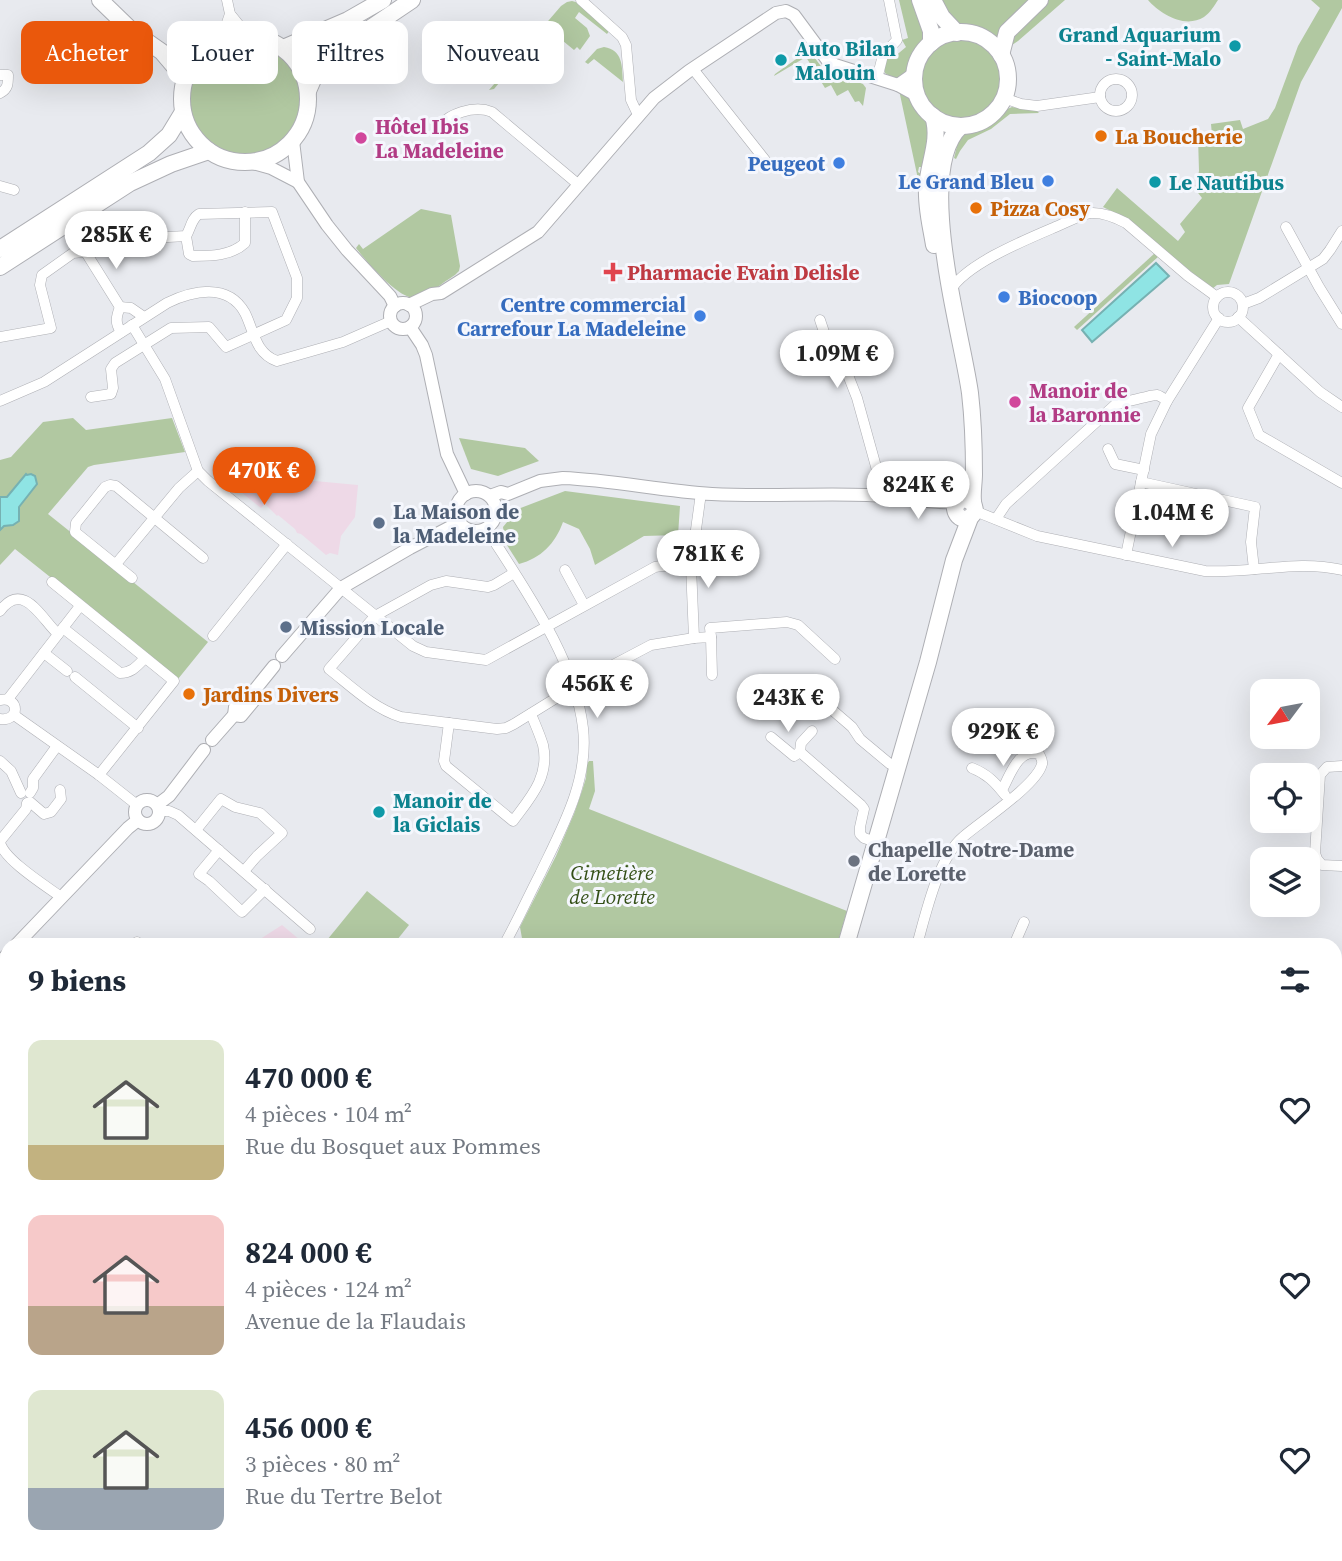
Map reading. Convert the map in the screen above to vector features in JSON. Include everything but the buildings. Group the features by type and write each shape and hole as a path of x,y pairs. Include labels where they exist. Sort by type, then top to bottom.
{"main road":[{"path":"100,0 132,31 167,58"},
{"path":"283,48 348,20 383,0"},
{"path":"308,91 313,76 324,60 412,0"},
{"path":"920,0 931,31 931,43"},
{"path":"933,0 946,23 957,33"},
{"path":"1001,54 1007,32 1040,0"},
{"path":"957,33 982,37 992,45 1001,54 1007,78 1004,98 999,107 988,117 961,126 948,124 933,116 918,96 915,83 921,55 931,43 943,36 957,33"},
{"path":"184,84 181,97 186,124 200,144 222,158 235,162 268,158 293,141 306,117 308,104 305,78 299,65 278,45"},
{"path":"162,52 167,53"},
{"path":"0,249 149,153 169,135 183,112"},
{"path":"933,116 937,135 927,185 927,206 964,390 964,509"},
{"path":"848,938 928,662 974,472 970,396 950,290 941,218 940,191 945,157 949,140 961,126"},
{"path":"0,267 130,183 171,164 209,151"}],"street":[{"path":"227,0 230,14 236,21"},
{"path":"581,0 622,37 626,45 631,100 638,115"},
{"path":"877,79 884,55 898,37 889,0"},
{"path":"412,309 432,294 441,293 538,232 660,92 776,13 786,11 798,19 828,61 898,85 918,96"},
{"path":"228,21 230,14"},
{"path":"692,69 765,160"},
{"path":"898,85 915,73"},
{"path":"0,93 8,84 4,75"},
{"path":"1004,98 1037,106 1100,97"},
{"path":"438,130 443,121 468,110 483,108 492,112 579,185"},
{"path":"293,141 298,182 332,231 390,296 395,306"},
{"path":"249,162 271,168 298,182"},
{"path":"0,186 13,190"},
{"path":"186,236 189,254 192,256 220,255 231,251 246,243 245,212"},
{"path":"0,337 51,328 40,279 46,271 73,253 85,251 92,243 186,236 192,220 199,214 272,212 297,278 296,298 286,320 226,347 209,327 171,328 115,363 111,369 111,394 91,397"},
{"path":"950,290 966,274 1006,250 1089,213 1104,214 1126,223 1217,297"},
{"path":"1286,228 1342,324"},
{"path":"1243,304 1259,298 1323,259 1342,231"},
{"path":"85,251 120,307 116,320 121,332"},
{"path":"946,265 956,273 966,274"},
{"path":"0,401 44,382 144,317 181,297 200,292 214,291 234,300 244,312 263,352 277,361 350,339 391,321"},
{"path":"1224,292 1232,292 1243,304 1238,317 1229,321 1219,318 1214,309 1217,297 1224,292"},
{"path":"402,303 412,309 415,319 410,327 401,329 393,325 390,313 395,306 402,303"},
{"path":"120,307 131,308 144,317"},
{"path":"1238,317 1320,392 1342,407"},
{"path":"1126,555 1151,434 1167,401 1219,318"},
{"path":"820,320 857,398 885,496"},
{"path":"132,325 165,379 198,471 420,650 486,660 655,568 691,566"},
{"path":"410,327 426,355 447,454 466,494"},
{"path":"1279,354 1248,408 1259,435 1342,483"},
{"path":"996,519 1006,504 1116,404 1153,395 1167,401"},
{"path":"1108,449 1115,464 1144,470"},
{"path":"116,564 179,488 198,471"},
{"path":"490,496 496,509 494,520 486,528 475,531 464,526 457,516 458,503 466,494 478,491 490,496 501,492 508,494 530,484 563,478 701,493 885,496 945,503 996,519 1037,536 1205,571 1301,566 1342,570"},
{"path":"1142,482 1255,507 1251,542 1254,569"},
{"path":"132,578 75,532 75,523 105,487 110,485 116,486 203,558"},
{"path":"694,638 691,566 701,493"},
{"path":"496,509 506,500 508,494"},
{"path":"310,929 178,815 158,808 154,802 147,800 137,805 135,813 138,820 144,824 152,823 157,818 158,808 234,715 234,707 247,692 253,692 341,588 460,522"},
{"path":"486,528 547,626 573,687 584,730 584,752 572,807 510,938"},
{"path":"213,636 286,544"},
{"path":"565,570 584,605"},
{"path":"514,573 488,587 439,582 375,616 329,669 374,705 387,712 497,729 506,728 573,687 651,645 711,637"},
{"path":"52,582 174,681 99,775"},
{"path":"0,611 11,600 26,600 49,626 61,631 120,673 133,671 145,658"},
{"path":"0,719 5,720 14,715 16,708 13,702 4,699 80,606"},
{"path":"712,675 710,628 787,622 798,625 835,659"},
{"path":"44,653 138,728"},
{"path":"806,707 816,696 852,727 860,739 890,764 898,766"},
{"path":"449,723 444,761 446,766 513,821 537,789 543,775 543,745 531,714"},
{"path":"14,715 137,805"},
{"path":"800,752 801,743 812,731"},
{"path":"771,737 793,756 800,752"},
{"path":"57,746 33,779 33,788 27,798 26,808 0,841 4,852 61,897"},
{"path":"800,752 861,805 864,809 860,834 876,842"},
{"path":"919,938 947,857 961,838 1010,801 1035,775 1042,765 1039,754 1026,754 1018,760 1002,790"},
{"path":"0,761 12,771 27,798 44,814 51,812 61,799 60,790"},
{"path":"1342,766 1327,767 1320,775 1315,853 1322,864 1342,866"},
{"path":"972,768 993,780 1010,801"},
{"path":"196,830 221,799 235,807 260,813 282,833 244,871"},
{"path":"23,938 138,820"},
{"path":"219,850 198,874 242,912 265,889"},
{"path":"1017,938 1024,922"}],"shaded area":[{"path":"224,457 230,461 240,457 269,481 271,477 358,485 355,517 341,536 338,555 326,555 265,504 261,508 221,476 222,471 217,467 217,460"},
{"path":"282,925 298,938 262,938"}],"green space":[{"path":"899,0 913,0 921,16 925,41 905,75 897,78 885,73 883,65 889,53 893,58 906,47 902,40 908,38"},
{"path":"941,0 1065,0 1006,49 985,32 959,27 948,17"},
{"path":"1148,0 1218,0 1204,17 1181,21 1166,15"},
{"path":"1311,0 1342,0 1342,8 1301,82 1229,284 1217,285 1212,289 1127,219 1103,207 1117,188 1178,241 1185,232 1180,224 1202,198 1195,189 1199,171 1198,137 1212,135 1211,124 1240,120 1243,129 1268,119 1275,108 1298,46 1320,8"},
{"path":"567,2 579,3 609,31 607,34 579,12 575,18 587,28 590,36 580,50 577,47 574,50 564,42 564,21 548,21"},
{"path":"953,38 969,38 984,45 995,56 1002,71 999,95 990,108 969,120 953,120 938,113 927,102 920,87 920,71 927,56 938,45"},
{"path":"604,47 618,55 622,65 623,82 594,59 588,64 585,62 597,49"},
{"path":"809,50 823,69 863,84 866,88 863,106 859,101 855,102 848,90 837,96 831,85 825,88 806,57 774,76"},
{"path":"278,53 292,67 292,84 300,84 301,110 292,131 276,147 255,156 233,156 212,147 196,131 187,110 188,84 278,84"},
{"path":"899,90 911,95 919,110 931,123 923,167 919,167 918,172 921,174 918,179"},
{"path":"1012,107 1039,113 1010,114 991,129 968,140 956,159 954,158 964,131 985,124"},
{"path":"421,209 451,215 460,266 455,275 416,298 401,293 392,286 356,248 359,244 363,249"},
{"path":"1155,253 1159,256 1077,330 1074,327"},
{"path":"73,418 86,430 172,418 185,452 88,467 48,514 208,642 178,679 15,549 0,565 0,460 11,457 43,422"},
{"path":"459,438 525,448 539,461 498,476 471,469"},
{"path":"565,491 680,506 678,535 644,536 595,565 579,529 563,522 546,549 519,564 505,542 503,527 518,509"},
{"name":"Cimetière de Lorette","path":"593,761 595,791 589,809 847,911 839,938 522,938 520,927 574,814 586,778 587,764"},
{"path":"367,891 409,925 399,938 329,938"}],"water":[{"path":"1156,263 1169,276 1092,342 1082,330"},
{"path":"26,474 35,476 37,484 19,507 19,521 0,530 0,497 7,497"}],"place":[{"name":"Grand Aquarium - Saint-Malo","path":"1235,46"},
{"name":"Auto Bilan Malouin","path":"781,60"},
{"name":"La Boucherie","path":"1101,136"},
{"name":"Hôtel Ibis La Madeleine","path":"361,138"},
{"name":"Peugeot","path":"839,163"},
{"name":"Le Grand Bleu","path":"1048,181"},
{"name":"Le Nautibus","path":"1155,182"},
{"name":"Pizza Cosy","path":"976,208"},
{"name":"Pharmacie Evain Delisle","path":"613,272"},
{"name":"Biocoop","path":"1004,297"},
{"name":"Centre commercial Carrefour La Madeleine","path":"700,316"},
{"name":"Manoir de la Baronnie","path":"1015,402"},
{"name":"La Maison de la Madeleine","path":"379,523"},
{"name":"Mission Locale","path":"286,627"},
{"name":"Jardins Divers","path":"189,694"},
{"name":"Manoir de la Giclais","path":"379,812"},
{"name":"Chapelle Notre-Dame de Lorette","path":"854,861"}]}
